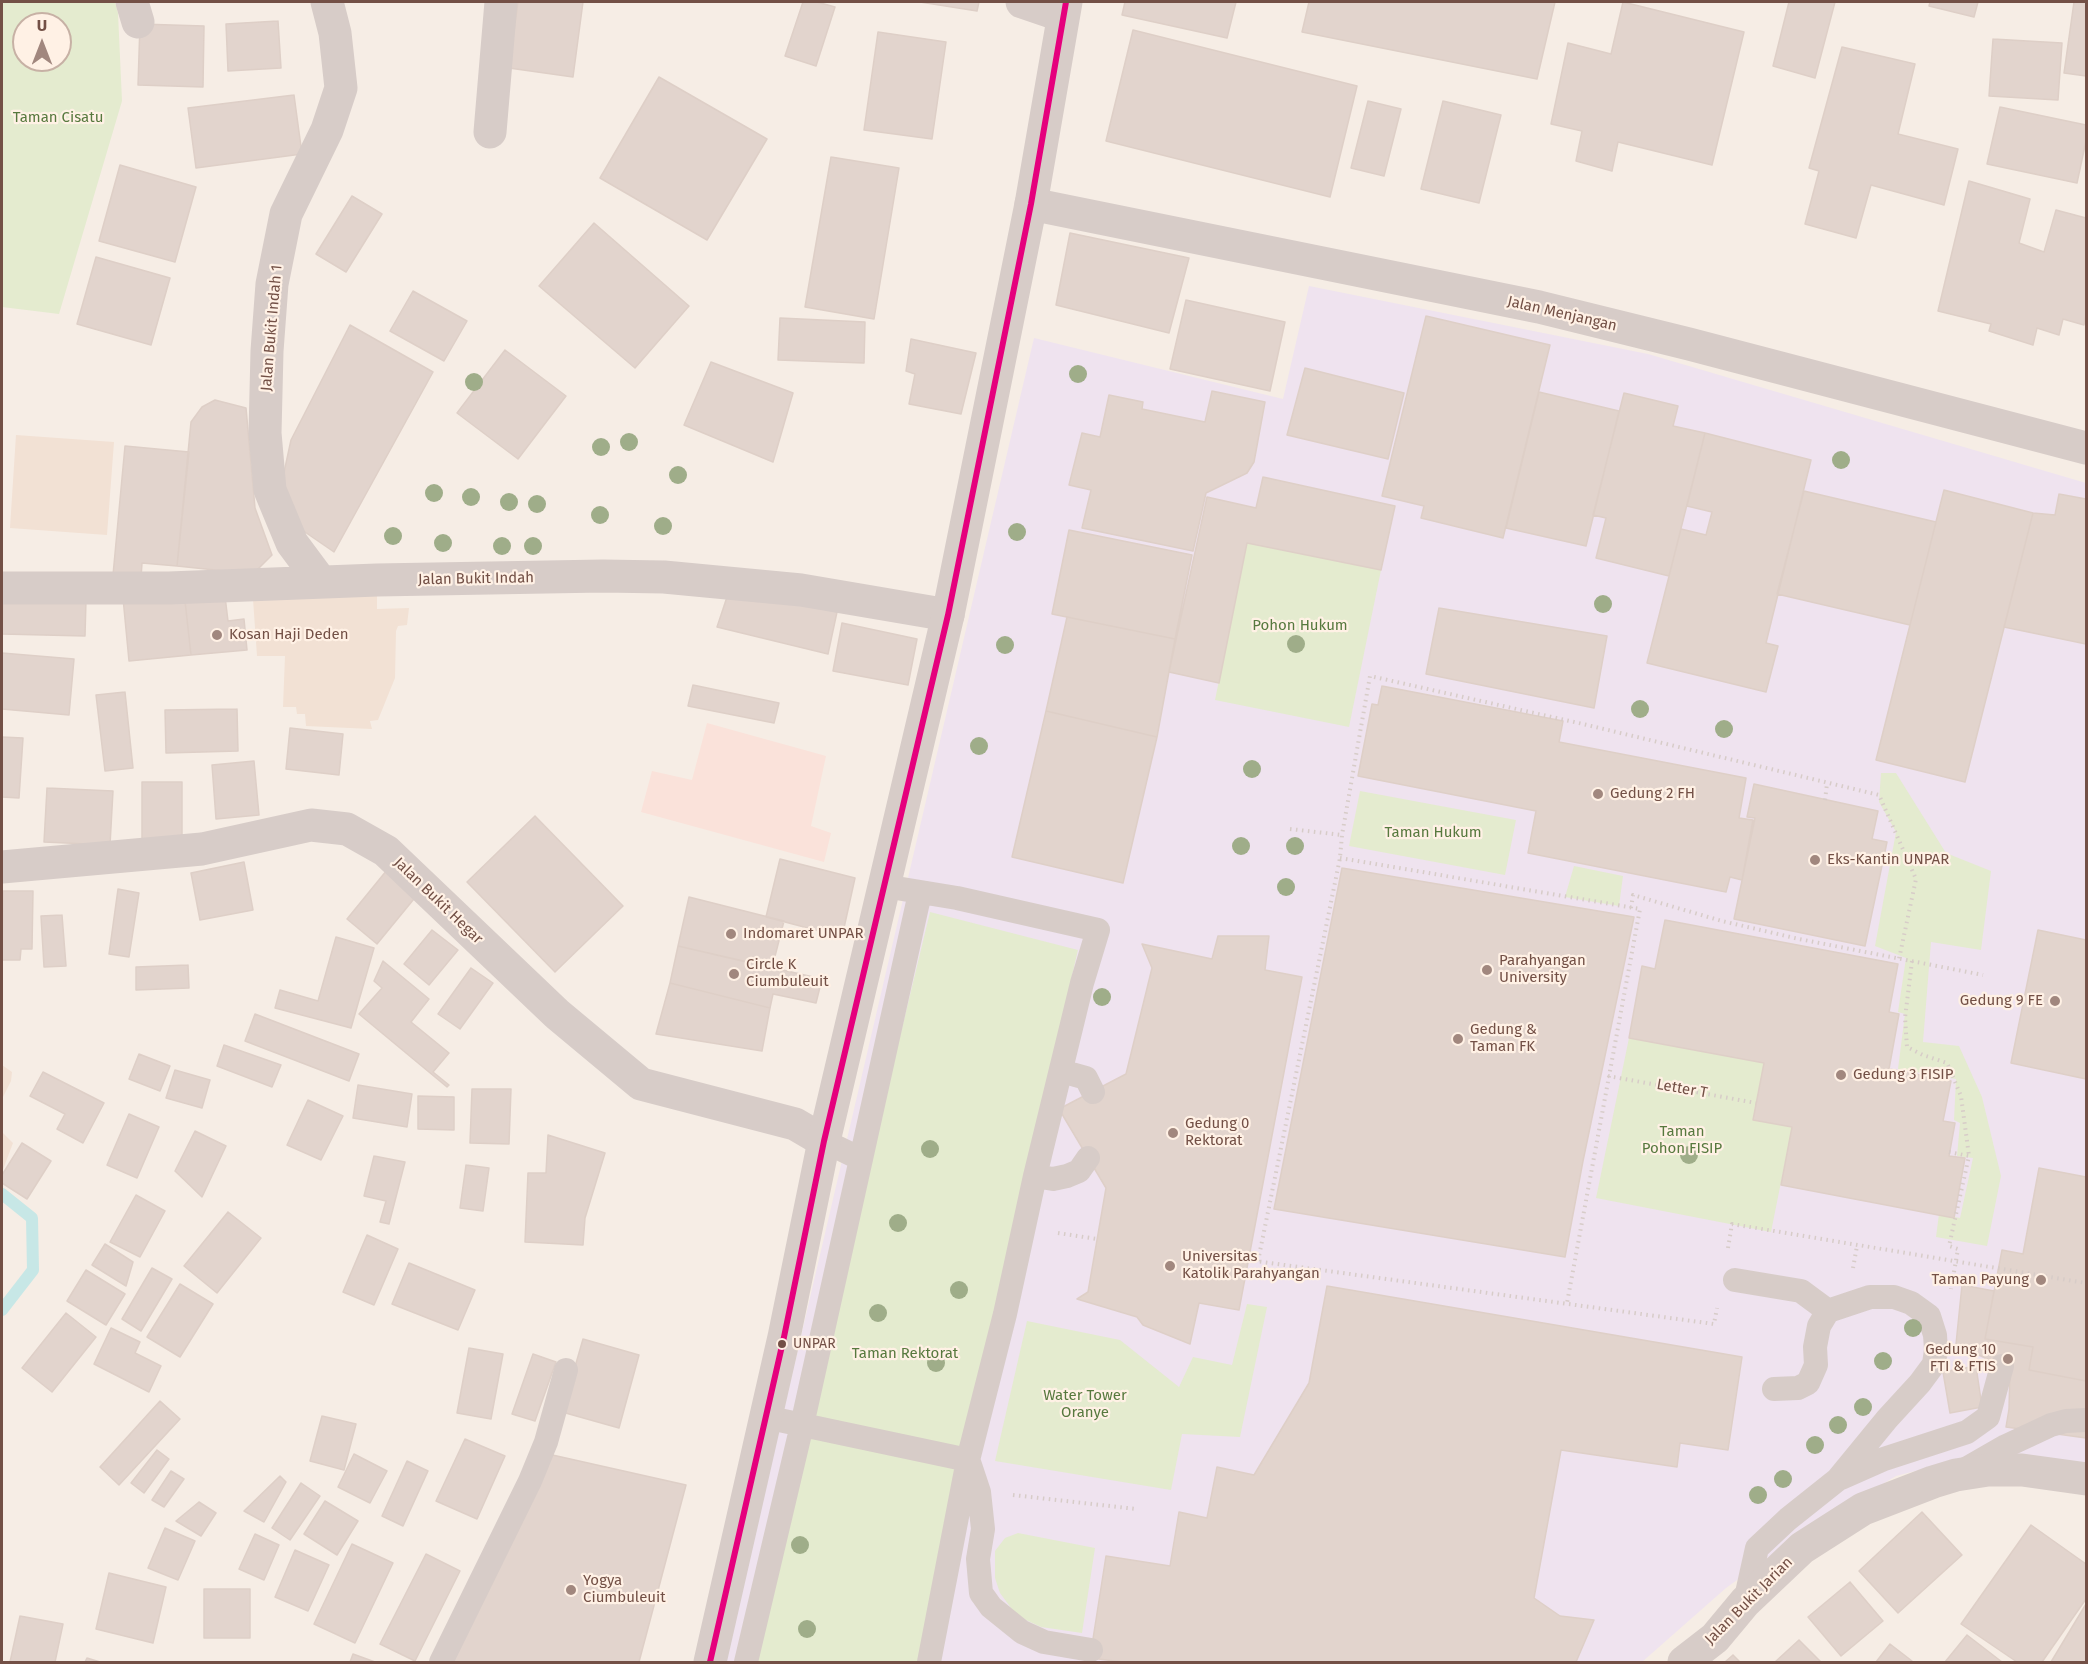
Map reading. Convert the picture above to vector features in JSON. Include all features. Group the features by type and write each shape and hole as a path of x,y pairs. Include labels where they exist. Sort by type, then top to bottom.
{"street":[{"name":"Jalan Bukit Indah 1","path":"321,582 292,543 270,490 265,433 267,351 272,284 286,214 327,130 341,88 335,33 327,2"},
{"path":"490,132 501,2"},
{"path":"710,1662 824,1141 948,615 1031,204 1065,9 1022,2"},
{"name":"Jalan Menjangan","path":"1031,204 1539,307 2086,448"},
{"name":"Jalan Bukit Indah","path":"2,588 169,588 321,582 603,576 664,577 801,590 948,615"},
{"name":"Jalan Bukit Hegar","path":"2,867 202,849 311,825 347,829 386,851 557,1014 641,1084 795,1124 824,1141"},
{"name":"Jalan Bukit Jarian","path":"1684,1662 1715,1638 1745,1602 1802,1548 1863,1509 1898,1494 1956,1475 1988,1470 2022,1470 2086,1479"}],"lane":[{"path":"884,886 957,898 1098,930 1082,983 1035,1176 1005,1314 968,1460 929,1662"},
{"path":"746,1662 802,1425 920,892"},
{"path":"1061,1071 1086,1078 1093,1092"},
{"path":"824,1141 861,1159"},
{"path":"1035,1176 1053,1179 1066,1176 1079,1171 1088,1158"},
{"path":"1735,1280 1801,1291 1828,1311"},
{"path":"1745,1602 1757,1548 1788,1519 1837,1480 1934,1364 1935,1335 1929,1316 1911,1303 1894,1297 1870,1297 1828,1311 1819,1326 1815,1347 1816,1365 1808,1383 1798,1388 1774,1389"},
{"path":"1837,1480 1884,1459 1967,1432 1988,1417 2002,1366"},
{"path":"441,1662 531,1481 546,1442 566,1370"},
{"path":"765,1417 968,1460"},
{"path":"1956,1475 1985,1457 2051,1425 2066,1421 2086,1420"},
{"path":"968,1460 979,1492 983,1529 978,1559 981,1593 991,1607 1022,1632 1044,1642 1091,1650"}],"path":[{"path":"1258,1261 1340,858 1370,676 1583,724 1878,795 1916,879 1899,959"},
{"path":"1825,800 1827,784"},
{"path":"1290,829 1342,835"},
{"path":"1340,858 1640,909 1568,1303"},
{"path":"1631,908 1633,895 1711,918 1799,939 1983,975"},
{"path":"1799,939 1800,933"},
{"path":"1912,961 1905,1018 1907,1047 1947,1063 1961,1096 1969,1156 1949,1246 1958,1249 1951,1292"},
{"name":"Letter T","path":"1608,1076 1756,1102"},
{"path":"1949,1152 1969,1156"},
{"path":"1726,1258 1732,1224 2086,1283"},
{"path":"1024,1228 1097,1239"},
{"path":"1852,1275 1857,1246"},
{"path":"1248,1260 1714,1324 1718,1302"},
{"path":"979,1492 1136,1509"}],"shaded area":[{"name":"Parahyangan University","path":"1309,286 1648,354 2086,483 2086,1463 1973,1456 1896,1476 1802,1533 1726,1588 1642,1662 725,1662 1034,338 1283,399"},
{"path":"16,435 114,442 107,535 10,528"},
{"path":"377,580 377,609 409,608 407,625 398,626 396,631 395,678 378,720 370,721 372,729 306,726 305,714 297,714 296,707 283,707 285,656 257,656 252,585"},
{"path":"707,723 826,756 811,826 831,833 824,862 641,812 652,771 692,780"},
{"path":"2,1065 12,1072 11,1081 2,1099"},
{"path":"2,1132 13,1143 2,1172"}],"green space":[{"name":"Taman Cisatu","path":"2,2 115,2 118,13 122,101 59,314 2,307"},
{"name":"Pohon Hukum","path":"1247,543 1381,570 1349,727 1215,700"},
{"path":"1881,773 1896,773 1946,853 1991,871 1981,950 1931,942 1923,1042 1959,1046 1982,1097 2001,1176 1987,1246 1936,1237 1939,1214 1960,1218 1973,1158 1957,1156 1960,1123 1954,1120 1956,1079 1898,1069 1905,1014 1898,1012 1906,958 1875,946 1896,832 1879,802"},
{"name":"Taman Hukum","path":"1360,791 1516,820 1505,875 1349,846"},
{"path":"1574,866 1623,876 1619,906 1565,897"},
{"name":"Taman Rektorat","path":"930,912 1078,950 1020,1198 965,1455 807,1422"},
{"name":"Taman Pohon FISIP","path":"1629,1038 1764,1063 1753,1120 1792,1127 1771,1232 1596,1198"},
{"name":"Water Tower Oranye","path":"1247,1304 1267,1307 1240,1437 1182,1434 1171,1490 995,1461 1027,1321 1120,1340 1179,1387 1193,1357 1232,1365"},
{"path":"800,1427 966,1465 920,1662 745,1662"},
{"path":"1018,1533 1095,1548 1082,1633 1041,1627 1017,1616 1000,1593 995,1578 995,1551 1005,1538"}],"building":[{"path":"518,2 583,2 573,77 509,68"},
{"path":"803,2 817,2 835,7 816,66 785,56"},
{"path":"920,2 979,2 977,11"},
{"path":"1125,2 1236,2 1227,38 1122,15"},
{"path":"1309,2 1555,2 1537,79 1302,32"},
{"path":"1623,2 1744,32 1712,165 1618,142 1612,171 1576,161 1582,131 1551,124 1568,43 1611,54"},
{"path":"1789,2 1835,2 1815,78 1773,66"},
{"path":"1930,2 1978,2 1974,17 1929,6"},
{"path":"2074,2 2086,2 2086,76 2064,73"},
{"path":"278,21 281,68 228,71 226,24"},
{"path":"140,24 204,26 203,87 138,85"},
{"path":"1133,30 1357,86 1330,197 1106,141"},
{"path":"878,32 946,42 932,139 864,130"},
{"path":"1993,39 2062,43 2058,100 1989,96"},
{"path":"1842,47 1915,64 1898,134 1958,149 1944,205 1871,185 1856,238 1805,224 1819,171 1809,168"},
{"path":"659,77 767,139 707,240 600,178"},
{"path":"294,95 302,154 196,168 188,108"},
{"path":"1368,101 1401,109 1384,176 1351,168"},
{"path":"1443,101 1501,115 1479,203 1421,189"},
{"path":"2000,107 2086,125 2086,141 2077,183 1987,164"},
{"path":"831,157 899,168 874,319 805,307"},
{"path":"120,165 196,187 175,262 99,241"},
{"path":"1969,181 2030,199 2019,243 2044,252 2056,210 2086,218 2084,325 2063,319 2059,335 2037,328 2033,345 1989,331 1991,324 1938,311"},
{"path":"352,196 382,214 346,272 316,254"},
{"path":"594,223 689,306 635,368 539,286"},
{"path":"1070,233 1189,258 1169,333 1056,305"},
{"path":"96,257 170,278 151,345 77,324"},
{"path":"413,291 467,321 444,361 390,331"},
{"path":"1186,300 1285,322 1270,391 1170,369"},
{"path":"1426,316 1550,345 1503,538 1421,518 1424,506 1382,496"},
{"path":"780,318 865,322 864,363 778,360"},
{"path":"350,325 433,372 334,552 302,530 280,491 291,440"},
{"path":"911,339 976,353 961,414 909,404 915,374 906,371"},
{"path":"505,350 566,396 518,459 457,413"},
{"path":"711,362 793,393 773,462 684,425"},
{"path":"1305,368 1404,393 1388,459 1287,435"},
{"path":"1212,391 1265,402 1254,462 1247,473 1206,493 1193,551 1082,528 1091,490 1069,485 1082,433 1100,437 1109,395 1143,402 1142,409 1205,422"},
{"path":"1539,392 1619,411 1586,546 1506,528"},
{"path":"1624,393 1678,406 1673,426 1705,433 1669,576 1596,558 1606,518 1593,515"},
{"path":"215,400 246,408 255,508 272,555 253,574 177,566 191,422 202,407"},
{"path":"1705,433 1811,460 1766,643 1778,646 1766,692 1647,663 1681,529 1706,535 1712,512 1687,506"},
{"path":"125,446 189,452 177,566 142,563 141,578 113,575"},
{"path":"1263,477 1395,506 1381,570 1247,543 1219,683 1169,672 1207,497 1256,508"},
{"path":"1944,490 2033,513 1965,782 1876,760"},
{"path":"1804,491 1936,522 1910,625 1777,594"},
{"path":"2059,494 2086,499 2086,644 2004,627 2033,513 2055,515"},
{"path":"1069,530 1192,555 1175,639 1052,614"},
{"name":"Kosan Haji Deden","path":"224,588 228,621 244,619 247,650 191,655 184,592"},
{"path":"730,588 837,612 828,654 717,627"},
{"path":"184,592 191,655 129,661 123,598"},
{"path":"3,599 86,600 85,636 2,634"},
{"path":"1439,608 1607,636 1594,708 1426,674"},
{"path":"1067,617 1175,639 1157,737 1046,711"},
{"path":"842,623 917,639 908,685 833,671"},
{"path":"2,653 74,659 69,715 2,709"},
{"path":"693,685 779,703 774,723 688,706"},
{"name":"Gedung 2 FH","path":"1382,686 1563,721 1559,742 1746,778 1739,818 1753,820 1742,880 1730,877 1726,892 1528,853 1536,811 1358,776 1372,704 1378,705"},
{"path":"125,692 133,768 105,771 96,695"},
{"path":"237,709 238,751 166,753 165,710"},
{"path":"1046,711 1157,737 1123,883 1012,857"},
{"path":"290,728 343,734 339,775 286,769"},
{"path":"2,737 23,738 19,798 2,797"},
{"path":"254,761 259,815 216,819 212,765"},
{"path":"142,782 182,782 182,839 142,839"},
{"name":"Eks-Kantin UNPAR","path":"1754,784 1878,811 1872,839 1887,842 1865,946 1734,919 1755,818 1747,817"},
{"path":"47,788 113,791 110,845 44,842"},
{"path":"535,816 623,906 555,972 467,882"},
{"path":"780,859 855,878 842,937 766,917"},
{"path":"244,862 253,910 200,920 191,873"},
{"name":"Gedung & Taman FK","path":"1342,868 1634,917 1565,1257 1274,1209"},
{"path":"387,870 418,894 377,944 347,919"},
{"path":"118,889 139,893 129,957 109,954"},
{"path":"3,891 33,891 32,949 21,949 20,960 2,960"},
{"name":"Indomaret UNPAR","path":"689,897 784,921 772,968 678,946"},
{"path":"62,915 66,966 44,967 41,916"},
{"name":"Gedung 3 FISIP","path":"1665,920 1898,964 1889,1012 1899,1014 1889,1069 1951,1081 1943,1121 1955,1123 1949,1156 1965,1158 1954,1218 1781,1185 1792,1127 1753,1120 1764,1063 1629,1038 1642,966 1655,969"},
{"path":"432,930 458,950 429,985 404,964"},
{"name":"Gedung 9 FE","path":"2038,930 2086,940 2086,1079 2011,1063"},
{"name":"Gedung 0 Rektorat","path":"1218,936 1269,936 1265,970 1302,977 1239,1310 1199,1303 1190,1344 1143,1325 1137,1317 1077,1299 1088,1292 1106,1188 1059,1109 1126,1074 1152,968 1142,944 1212,959"},
{"path":"336,937 374,948 351,1028 275,1008 280,990 318,1001"},
{"name":"Circle K Ciumbuleuit","path":"678,946 822,979 816,1003 773,994 770,1008 670,983"},
{"path":"383,961 429,999 411,1022 449,1053 433,1072 449,1085 447,1087 359,1014 382,988 374,981"},
{"path":"188,965 189,988 136,990 136,967"},
{"path":"471,968 493,983 460,1029 438,1014"},
{"path":"670,983 770,1008 762,1051 656,1034"},
{"path":"255,1014 359,1054 349,1081 245,1041"},
{"path":"224,1045 281,1065 272,1087 217,1066"},
{"path":"139,1054 170,1066 160,1091 129,1079"},
{"path":"175,1070 210,1080 202,1108 166,1098"},
{"path":"43,1072 104,1103 83,1143 57,1129 65,1114 30,1096"},
{"path":"358,1085 412,1094 407,1127 353,1118"},
{"path":"472,1089 511,1089 509,1144 470,1143"},
{"path":"418,1096 454,1097 454,1130 418,1129"},
{"path":"308,1100 343,1116 321,1160 287,1145"},
{"path":"129,1114 159,1127 137,1178 107,1165"},
{"path":"195,1131 226,1146 202,1197 175,1171"},
{"path":"548,1135 605,1153 585,1218 583,1245 525,1242 528,1173 546,1173"},
{"path":"22,1143 51,1161 27,1199 2,1183 2,1175"},
{"path":"374,1156 405,1162 389,1224 380,1222 386,1201 364,1196"},
{"path":"466,1165 489,1168 483,1211 460,1208"},
{"name":"Taman Payung","path":"2039,1168 2086,1177 2086,1381 2029,1370 2033,1347 1985,1339 2002,1250 2023,1254"},
{"path":"136,1195 165,1211 140,1257 110,1242"},
{"path":"228,1212 261,1238 217,1293 184,1266"},
{"path":"367,1235 398,1249 374,1305 343,1292"},
{"path":"105,1244 133,1262 126,1286 92,1265"},
{"path":"409,1263 475,1290 458,1330 392,1304"},
{"path":"152,1268 172,1279 141,1331 122,1319"},
{"path":"86,1270 125,1294 106,1325 67,1301"},
{"path":"180,1284 213,1304 180,1357 147,1337"},
{"name":"Gedung 10 FTI & FTIS","path":"1962,1285 1994,1291 1985,1339 2033,1347 2029,1370 2086,1381 2086,1438 2006,1427 2010,1370 1956,1344"},
{"path":"1327,1286 1742,1357 1728,1450 1680,1443 1677,1467 1561,1450 1534,1598 1560,1616 1594,1620 1576,1662 1123,1662 1090,1658 1106,1556 1170,1566 1179,1512 1207,1518 1217,1467 1254,1475 1309,1383"},
{"path":"66,1313 96,1337 52,1392 22,1368"},
{"path":"111,1328 140,1342 135,1353 161,1366 149,1392 94,1364"},
{"path":"583,1339 639,1355 619,1428 562,1412"},
{"path":"469,1348 503,1354 491,1419 457,1413"},
{"path":"533,1354 556,1362 535,1421 512,1414"},
{"path":"1976,1366 1982,1407 1950,1413 1943,1372"},
{"path":"160,1401 180,1419 119,1485 100,1467"},
{"path":"322,1416 356,1424 344,1470 310,1461"},
{"path":"465,1439 505,1456 477,1519 436,1501"},
{"path":"157,1450 169,1459 144,1493 131,1483"},
{"path":"354,1454 387,1471 370,1503 338,1487"},
{"name":"Yogya Ciumbuleuit","path":"548,1454 686,1485 639,1662 450,1662"},
{"path":"407,1461 428,1471 403,1526 382,1516"},
{"path":"171,1471 184,1479 164,1507 152,1500"},
{"path":"280,1476 286,1482 264,1522 244,1511"},
{"path":"301,1483 320,1496 290,1540 272,1528"},
{"path":"325,1501 358,1521 337,1555 304,1534"},
{"path":"199,1502 216,1513 201,1536 176,1521"},
{"path":"1922,1512 1962,1555 1898,1613 1859,1571"},
{"path":"2031,1525 2086,1564 2086,1599 2042,1662 2017,1662 1961,1624"},
{"path":"165,1528 195,1541 178,1580 148,1568"},
{"path":"255,1534 279,1545 264,1580 239,1569"},
{"path":"352,1544 393,1563 355,1643 314,1624"},
{"path":"295,1550 329,1565 308,1611 275,1597"},
{"path":"426,1554 460,1571 415,1661 380,1644"},
{"path":"109,1573 166,1587 153,1643 96,1629"},
{"path":"1850,1582 1883,1621 1841,1656 1808,1617"},
{"path":"204,1589 250,1589 250,1638 204,1638"},
{"path":"2086,1604 2086,1662 2051,1662"},
{"path":"20,1616 63,1624 55,1662 10,1662"},
{"path":"1967,1635 2002,1662 1945,1662"},
{"path":"1799,1640 1821,1662 1775,1662"},
{"path":"1890,1644 1912,1661 1876,1662"},
{"path":"353,1654 375,1662 350,1662"},
{"path":"1733,1655 1740,1662 1725,1662"},
{"path":"87,1658 100,1662 85,1662"}],"waterway":[{"path":"2,1194 32,1218 33,1270 2,1310"}],"transit line":[{"path":"710,1662 784,1337 824,1141 948,615 1031,204 1066,2"}],"place":[{"name":"Kosan Haji Deden","path":"217,635"},
{"name":"Gedung 2 FH","path":"1598,794"},
{"name":"Eks-Kantin UNPAR","path":"1815,860"},
{"name":"Indomaret UNPAR","path":"731,934"},
{"name":"Parahyangan University","path":"1487,970"},
{"name":"Circle K Ciumbuleuit","path":"734,974"},
{"name":"Gedung 9 FE","path":"2055,1001"},
{"name":"Gedung & Taman FK","path":"1458,1039"},
{"name":"Gedung 3 FISIP","path":"1841,1075"},
{"name":"Gedung 0 Rektorat","path":"1173,1133"},
{"name":"Universitas Katolik Parahyangan","path":"1170,1266"},
{"name":"Taman Payung","path":"2041,1280"},
{"name":"UNPAR","path":"782,1344"},
{"name":"Gedung 10 FTI & FTIS","path":"2008,1359"},
{"name":"Yogya Ciumbuleuit","path":"571,1590"}]}
